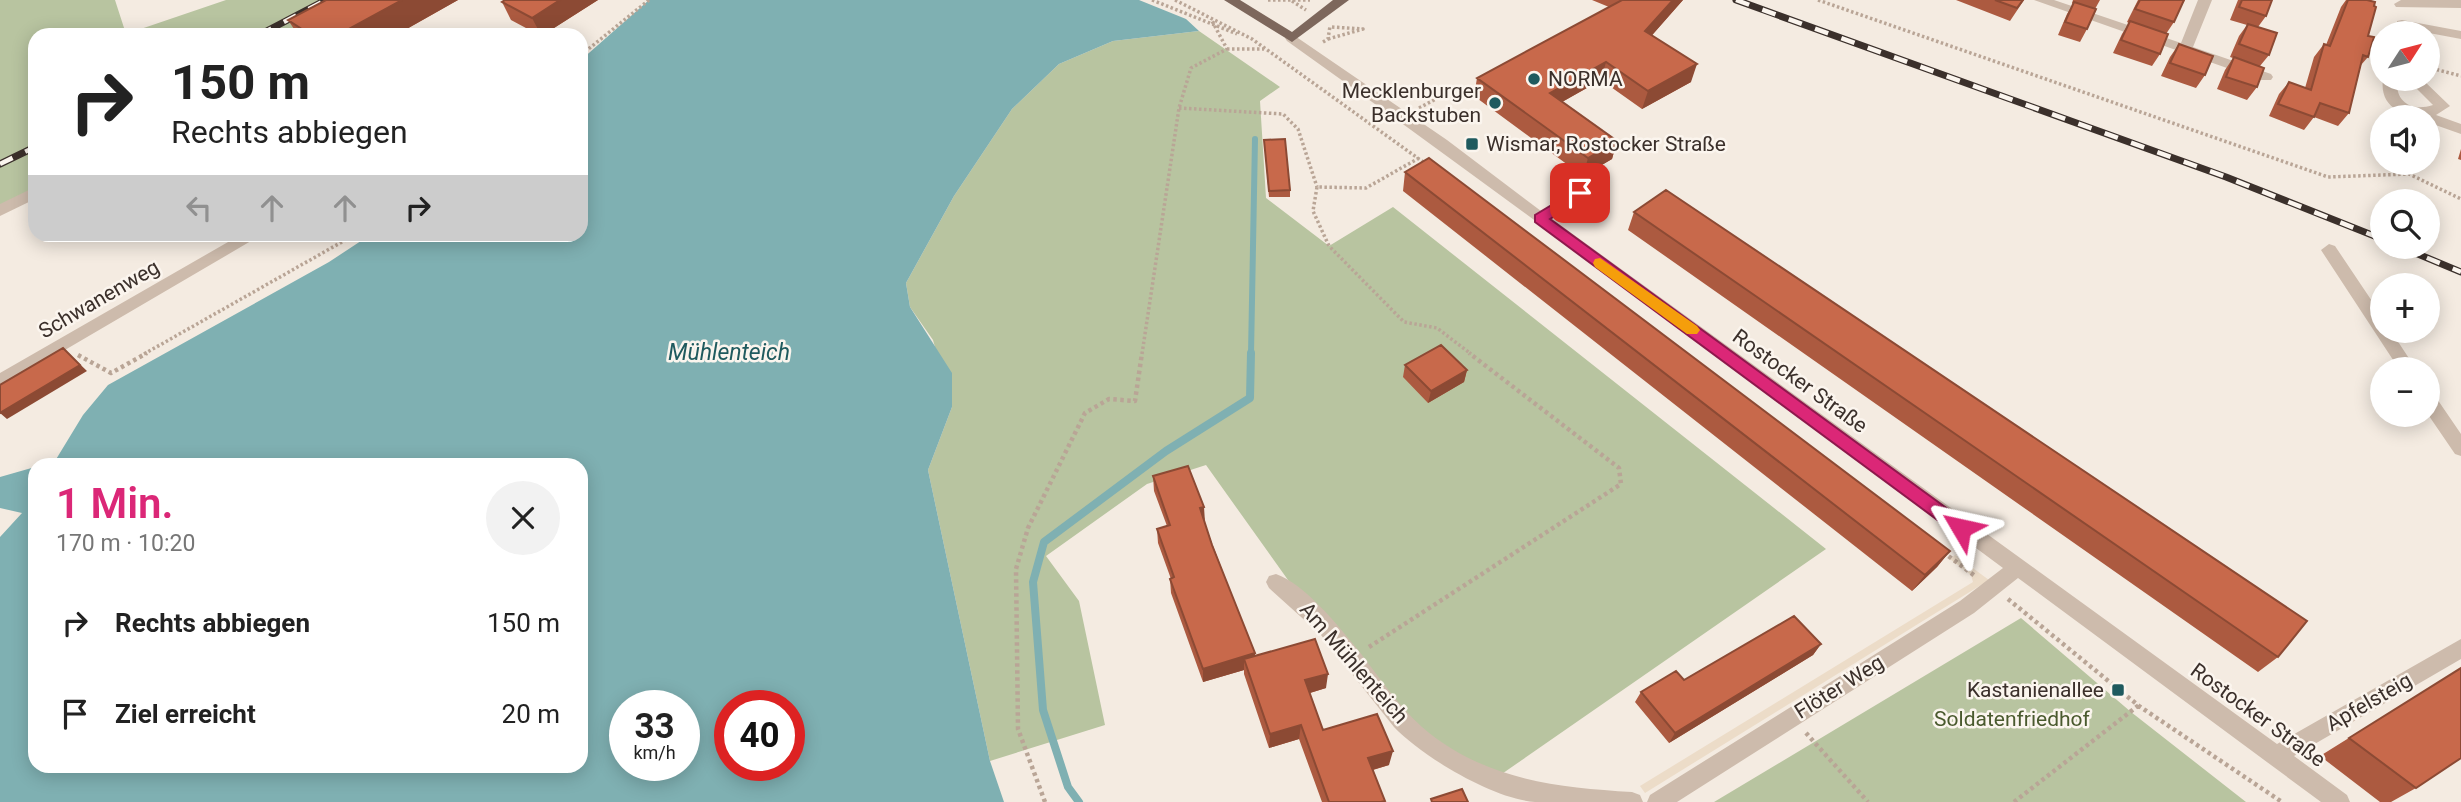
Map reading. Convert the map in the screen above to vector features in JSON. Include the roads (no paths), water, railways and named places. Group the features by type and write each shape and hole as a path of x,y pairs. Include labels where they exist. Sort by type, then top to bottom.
{"main road":[{"name":"Rostocker Straße","path":"1231,0 1292,38"},
{"path":"1292,38 1342,0"}],"street":[{"path":"2041,0 2266,77"},
{"path":"2185,50 2206,0"},
{"path":"2402,21 2404,12 2400,2 2461,4"},
{"path":"2440,33 2461,35"},
{"name":"Rostocker Straße","path":"1292,38 1442,144 1540,219 2339,802"},
{"path":"2388,91 2390,99 2397,105"},
{"path":"2427,91 2443,106 2440,108"},
{"path":"2440,121 2461,129"},
{"path":"1540,219 1580,193"},
{"path":"0,211 28,196"},
{"name":"Schwanenweg","path":"0,381 242,242"},
{"path":"2329,250 2370,312"},
{"path":"2440,418 2461,449"},
{"name":"Flöter Weg","path":"1658,802 1993,588 2017,568"},
{"name":"Am Mühlenteich","path":"1276,582 1303,601 1354,657 1403,723 1452,762 1547,799 1632,802"},
{"name":"Apfelsteig","path":"2277,755 2461,648"}],"water":[{"name":"Mühlenteich","path":"649,0 1139,0 1186,19 1199,31 1113,41 1059,64 1012,109 954,196 906,283 910,307 952,373 952,407 928,470 990,761 1004,802 0,802 0,537 22,513 0,508 0,477 28,469 28,773 588,773 588,458 57,458 83,415 108,385 329,262 359,242 588,242 588,54"}],"waterway":[{"path":"1251,354 1255,139"},
{"path":"1079,802 1068,787 1043,710 1033,582 1044,542 1166,451 1250,398 1251,353"}],"railway":[{"path":"272,28 326,0"},
{"path":"1736,0 2226,177 2370,234"},
{"path":"0,164 28,150"},
{"path":"2430,259 2461,272"}],"place":[{"name":"NORMA","path":"1534,79"},
{"name":"Mecklenburger Backstuben","path":"1495,103"},
{"name":"Wismar, Rostocker Straße","path":"1472,144"},
{"name":"Kastanienallee","path":"2118,690"}],"park label":[{"name":"Soldatenfriedhof","path":"2012,719"}]}
